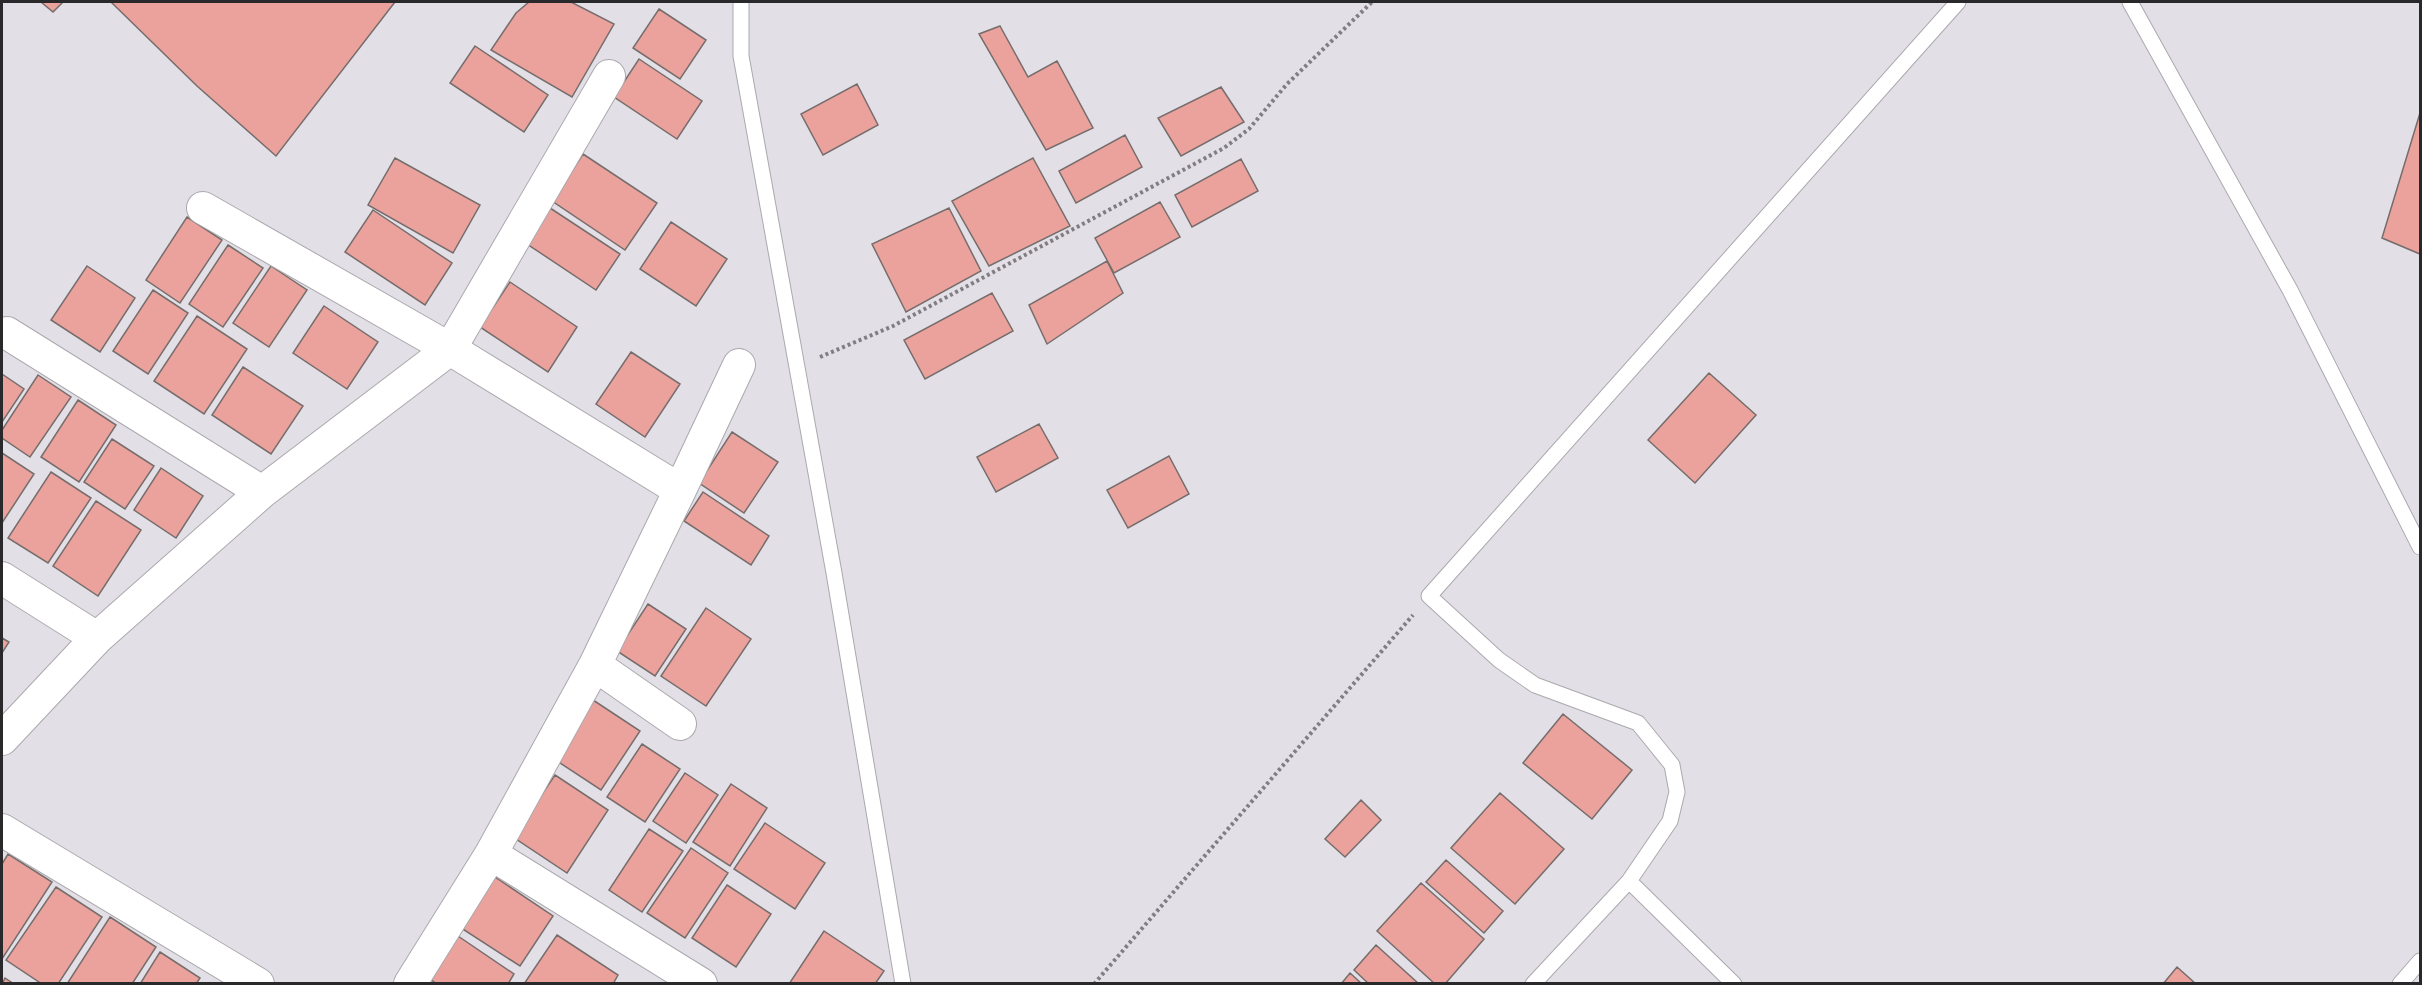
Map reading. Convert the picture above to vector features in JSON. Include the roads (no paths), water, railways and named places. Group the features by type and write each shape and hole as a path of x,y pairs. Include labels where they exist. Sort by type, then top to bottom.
{"street":[{"path":"2,739 97,638 262,492 450,349 609,76"},
{"path":"204,208 450,349 680,490"},
{"path":"7,333 262,492"},
{"path":"410,984 491,854 595,665 739,365"},
{"path":"2,578 97,638"},
{"path":"595,665 680,724"},
{"path":"2,830 258,984"},
{"path":"491,854 654,971 701,984"}],"lane":[{"path":"741,2 741,56 834,573 903,984"},
{"path":"1533,984 1629,881 1670,821 1677,792 1672,765 1638,723 1535,685 1499,660 1429,597 1958,2"},
{"path":"2130,2 2290,290 2421,546"},
{"path":"1629,881 1734,984"},
{"path":"2400,984 2421,961"}]}
